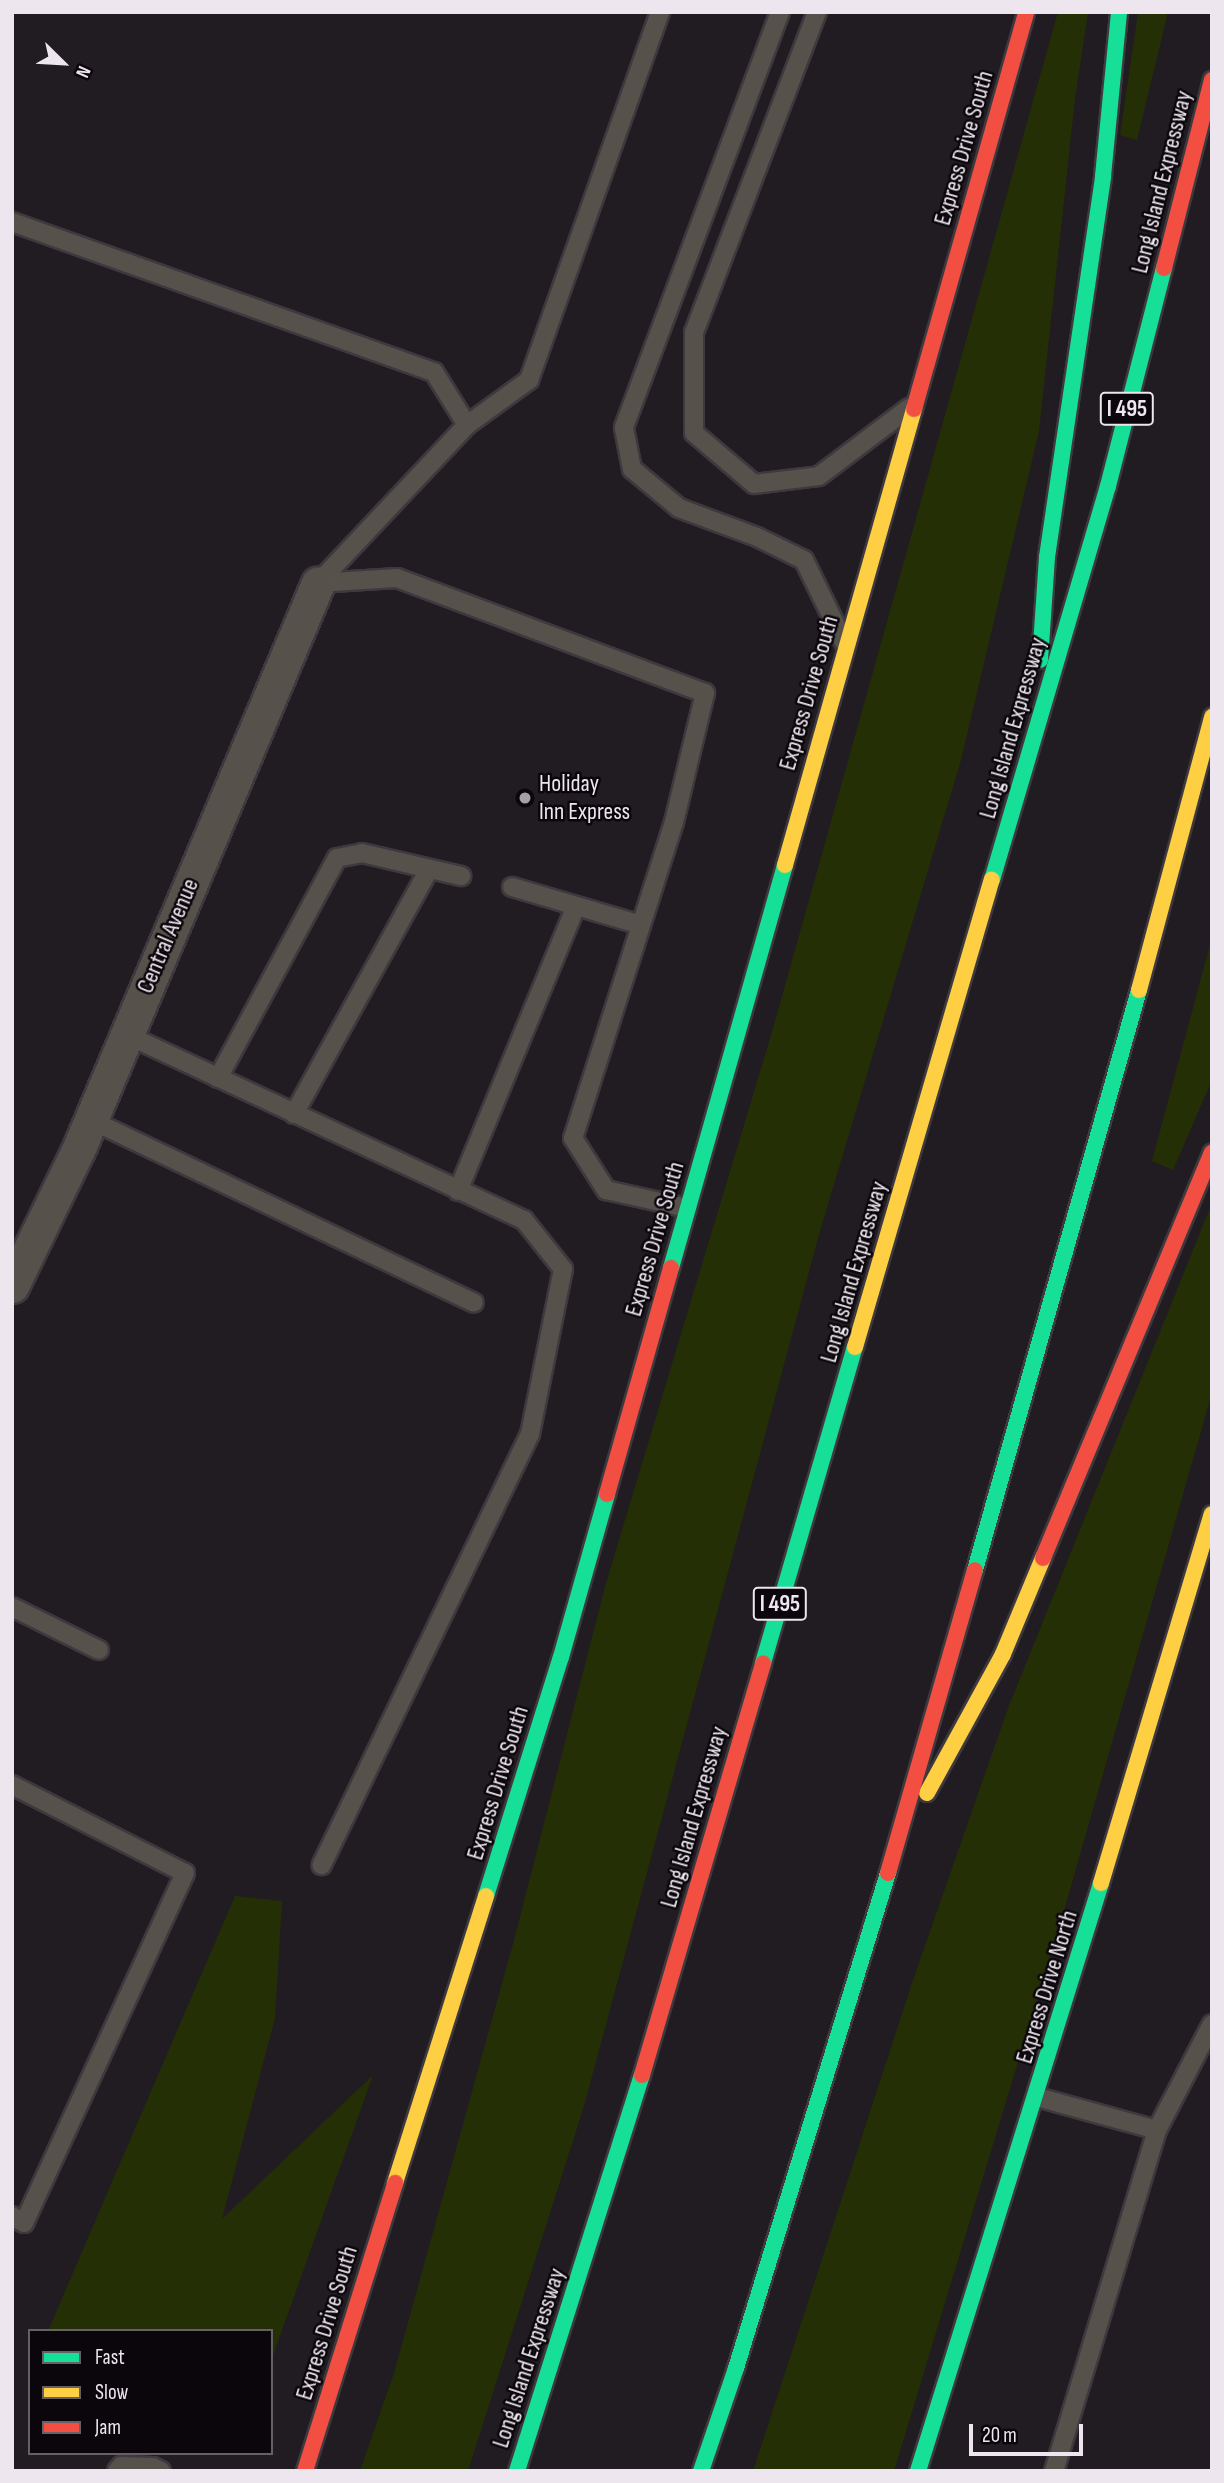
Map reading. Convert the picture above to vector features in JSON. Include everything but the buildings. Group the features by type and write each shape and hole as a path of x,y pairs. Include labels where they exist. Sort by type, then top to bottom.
{"main road":[{"name":"Express Drive South","path":"305,2471 561,1657 1026,12"},
{"path":"1035,735 1047,557 1103,176 1119,12"},
{"name":"Long Island Expressway","path":"517,2471 615,2167 1108,486 1212,80"},
{"path":"701,2471 740,2354 895,1850 1117,1073 1212,717"},
{"path":"895,1850 1003,1654 1212,1153"},
{"name":"Express Drive North","path":"918,2471 1206,1555 1212,1514"}],"street":[{"name":"Central Avenue","path":"12,1286 91,1120 318,583"}],"lane":[{"path":"318,583 467,425 529,380 660,12"},
{"path":"780,12 624,428 632,469 679,508 757,537 804,560 846,646"},
{"path":"817,12 694,332 694,433 754,484 819,476 915,404"},
{"path":"12,222 434,372 467,425"},
{"path":"318,583 397,578 705,693 674,822 573,1139 606,1190 687,1208"},
{"path":"218,1078 337,858 362,853 461,876"},
{"path":"294,1114 429,869"},
{"path":"512,887 641,925"},
{"path":"458,1191 576,906"},
{"path":"127,1035 524,1220 562,1269 530,1434 322,1865"},
{"path":"91,1120 474,1303"},
{"path":"12,1607 99,1650"},
{"path":"12,1785 185,1873 24,2222 12,2216"},
{"path":"1054,2471 1157,2130 1212,2024"},
{"path":"1037,2097 1157,2130"},
{"path":"117,2471 121,2466 153,2467 161,2471"}],"green space":[{"path":"1058,12 1088,12 1075,99 1039,431 961,760 820,1231 584,2106 468,2471 360,2471 394,2373 514,1940 606,1583 772,1032"},
{"path":"1138,12 1168,12 1137,140 1120,135"},
{"path":"1212,937 1212,1080 1173,1170 1152,1161"},
{"path":"1212,1203 1212,1393 1065,1907 894,2471 753,2471 913,1980 1008,1708"},
{"path":"235,1896 282,1901 275,2018 222,2219 373,2075 273,2355 273,2329 49,2329"}],"traffic: fast":[{"path":"1040,660 1047,557 1103,176 1119,12"},
{"path":"992,880 1108,486 1164,268"},
{"path":"671,1268 785,865"},
{"path":"975,1570 1139,990"},
{"path":"763,1663 855,1347"},
{"path":"486,1896 561,1657 607,1494"},
{"path":"701,2471 736,2368 888,1873"},
{"path":"918,2471 1101,1883"},
{"path":"517,2471 642,2075"}],"traffic: slow":[{"path":"785,865 914,409"},
{"path":"1139,990 1212,717"},
{"path":"855,1347 992,880"},
{"path":"1101,1883 1212,1514"},
{"path":"927,1793 1003,1654 1043,1558"},
{"path":"395,2183 486,1896"}],"traffic: jam":[{"path":"914,409 1026,12"},
{"path":"1164,268 1212,80"},
{"path":"1043,1558 1212,1153"},
{"path":"607,1494 671,1268"},
{"path":"888,1873 975,1570"},
{"path":"642,2075 763,1663"},
{"path":"305,2471 395,2183"}],"place":[{"name":"Holiday Inn Express","path":"525,798"}]}
